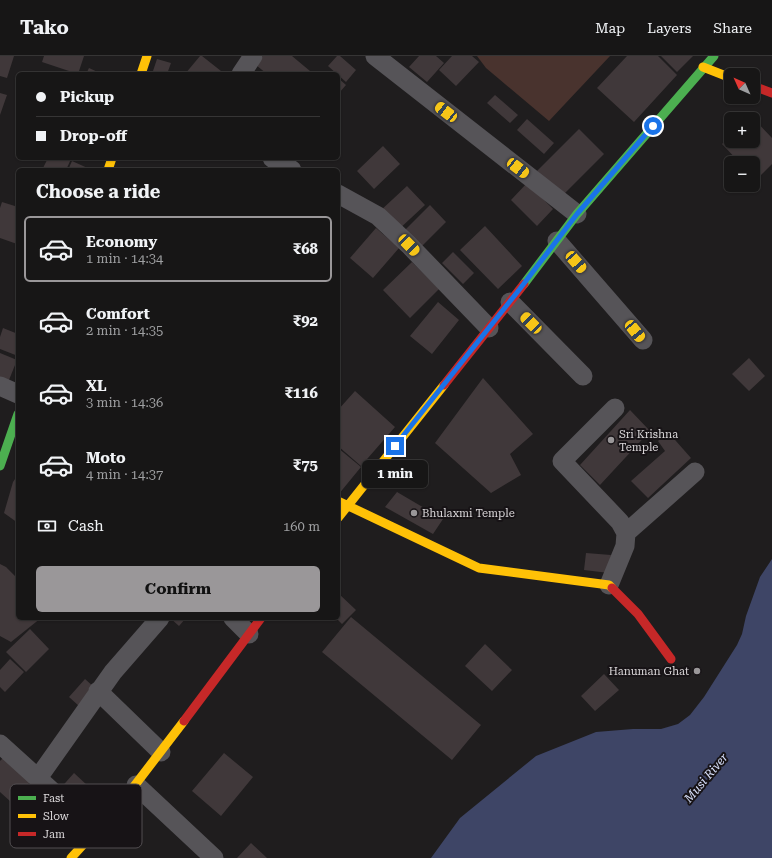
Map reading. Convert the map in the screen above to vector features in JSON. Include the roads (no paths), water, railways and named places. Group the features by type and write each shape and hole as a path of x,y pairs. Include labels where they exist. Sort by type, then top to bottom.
{"main road":[{"path":"142,72 147,56"},
{"path":"340,515 558,241 577,214 714,56"},
{"path":"703,67 724,75"},
{"path":"760,89 772,93"},
{"path":"0,466 16,425"},
{"path":"340,502 348,504 479,568 609,585 638,614 671,659"},
{"path":"137,784 260,620"},
{"path":"71,858 80,848"}],"street":[{"path":"242,72 253,56"},
{"path":"375,56 577,214"},
{"path":"275,160 289,168"},
{"path":"340,195 378,216 409,245 489,328"},
{"path":"558,241 642,340"},
{"path":"510,302 583,376"},
{"path":"0,386 16,393"},
{"path":"609,585 625,546 626,533 620,522 562,461 615,408"},
{"path":"626,533 695,472"},
{"path":"38,778 98,691 158,620"},
{"path":"235,620 249,634"},
{"path":"98,691 161,752"},
{"path":"0,744 45,784"},
{"path":"142,791 209,856"}],"water":[{"name":"Musi River","path":"772,559 772,858 431,858 460,818 536,756 596,732 633,729 661,729 678,724 690,715 704,697 737,645 742,634 746,616 760,577"}],"place":[{"name":"Sri Krishna Temple","path":"611,440"},
{"name":"Bhulaxmi Temple","path":"414,513"},
{"name":"Hanuman Ghat","path":"697,671"}]}
